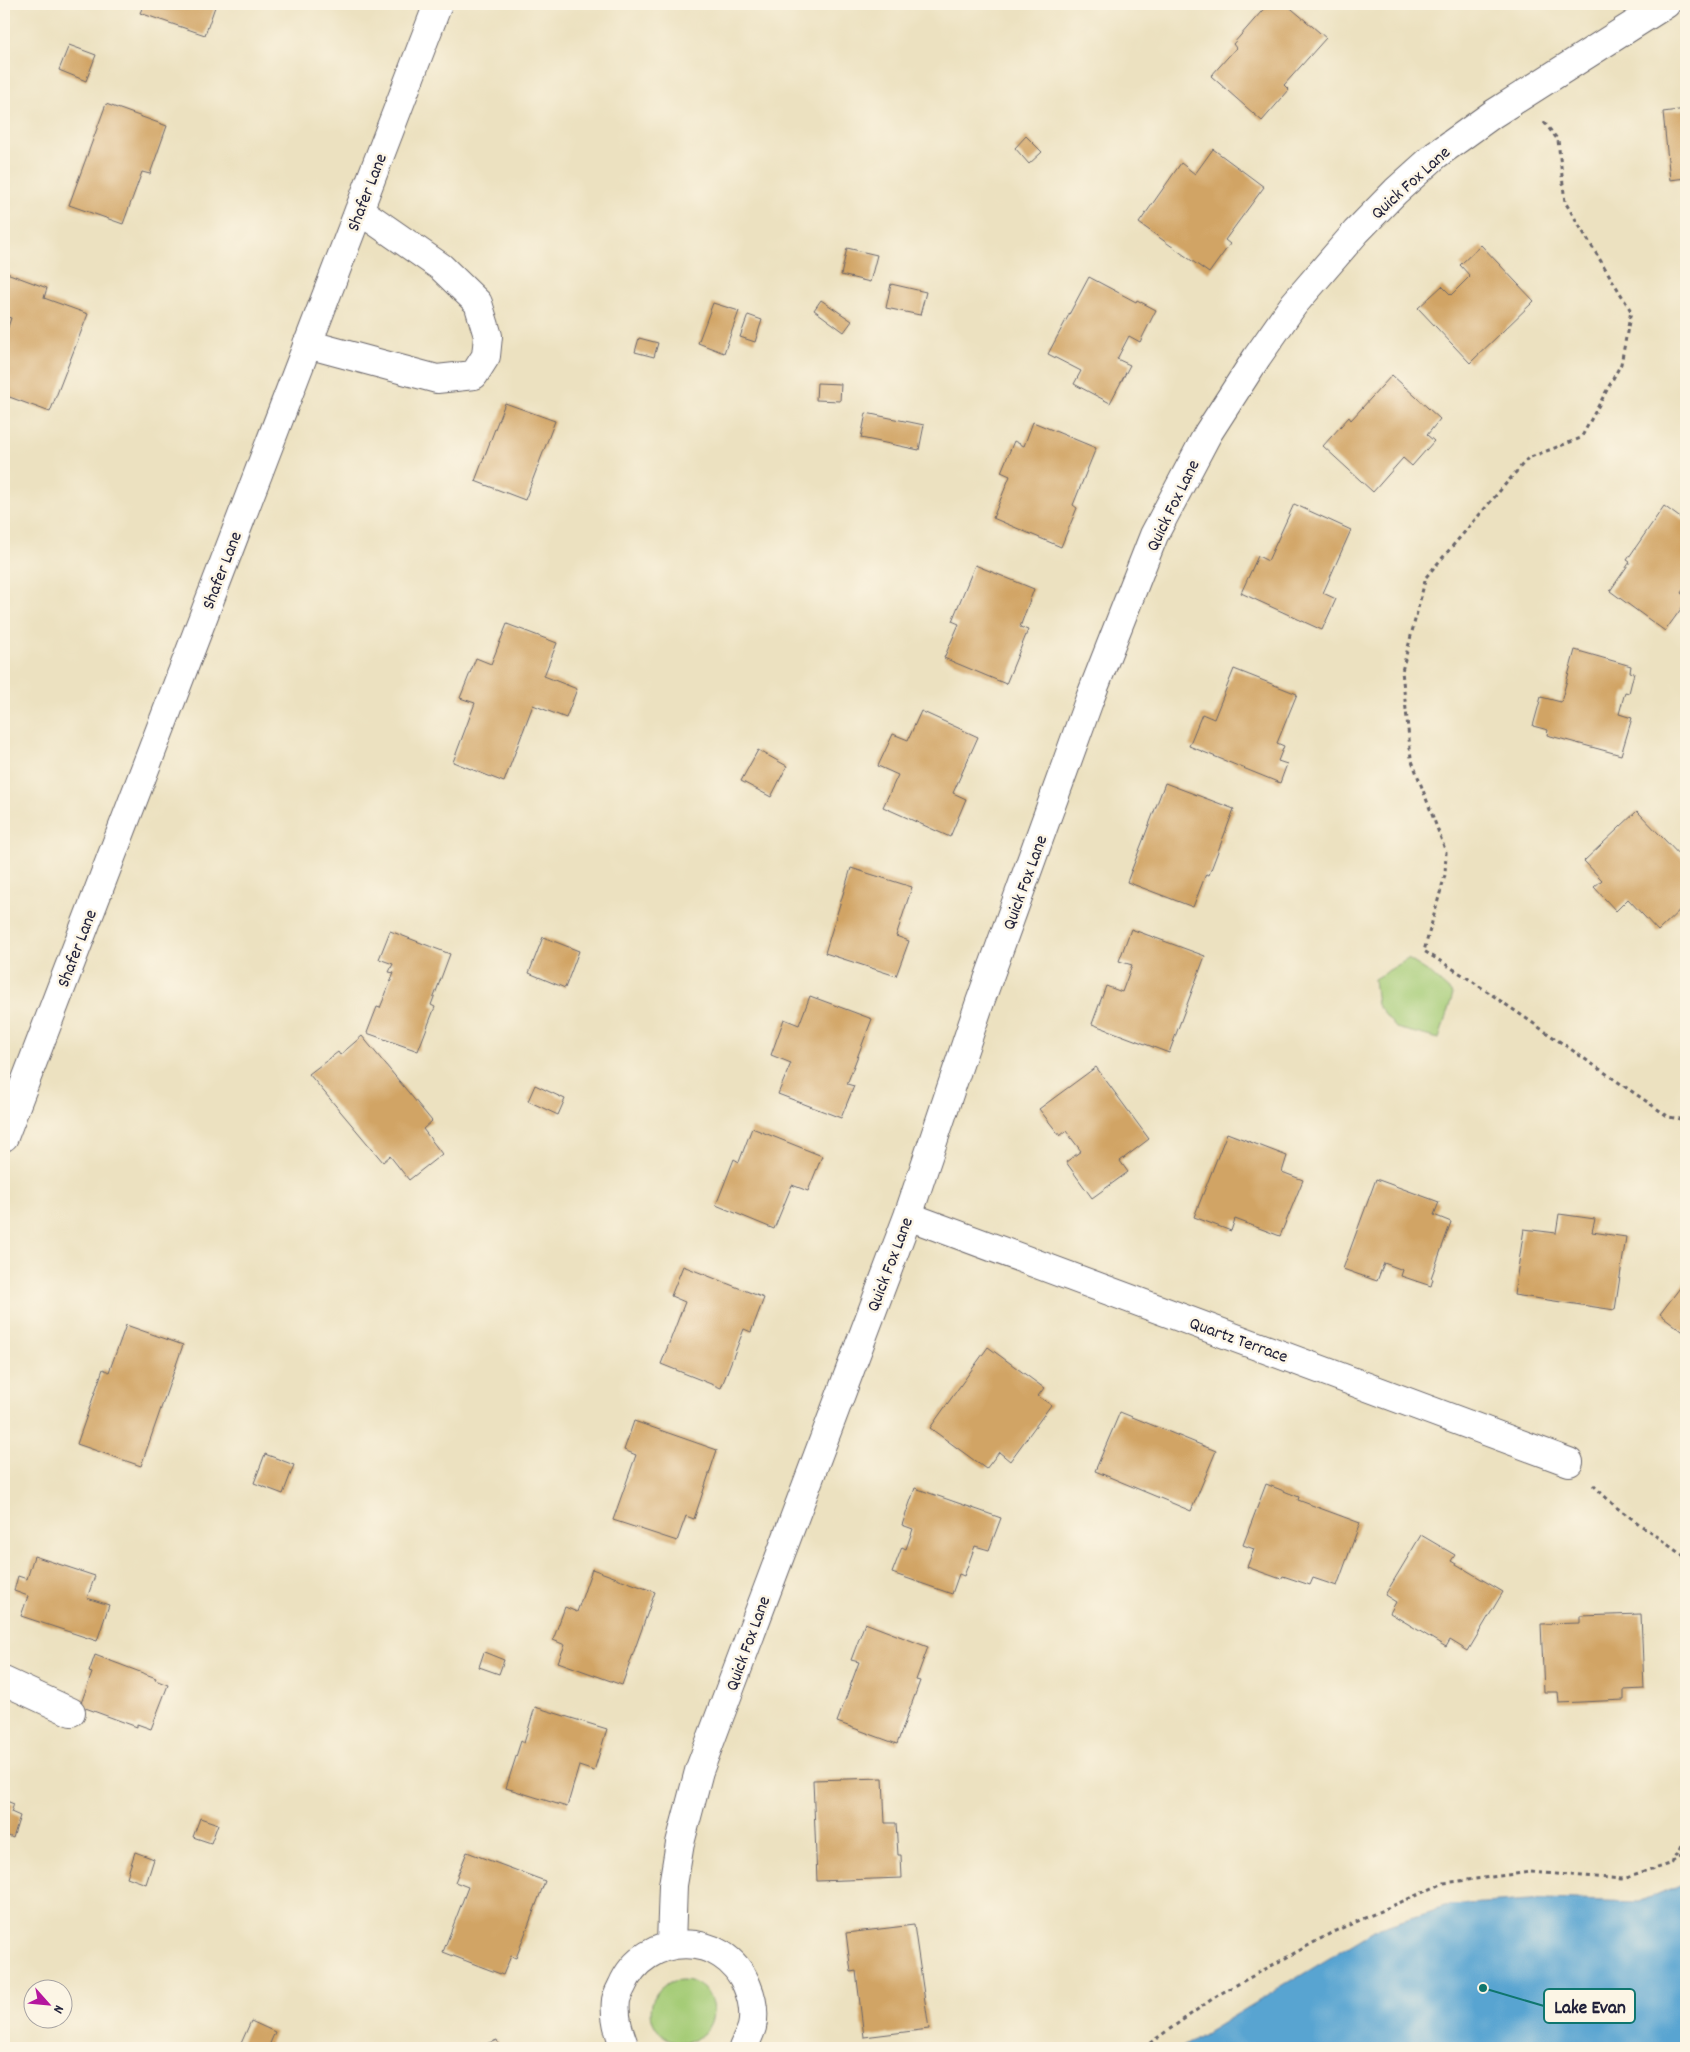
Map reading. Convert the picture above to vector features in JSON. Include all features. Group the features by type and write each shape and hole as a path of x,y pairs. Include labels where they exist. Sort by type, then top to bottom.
{"street":[{"name":"Shafer Lane","path":"4,1137 438,4"},
{"name":"Quick Fox Lane","path":"671,1944 672,1885 680,1843 699,1771 908,1216 983,993 1090,698 1154,535 1208,432 1257,356 1294,304 1356,232 1396,191 1436,155 1493,114 1666,4"},
{"path":"307,344 437,379 474,375 486,356 488,336 478,303 441,267 359,210"},
{"name":"Quartz Terrace","path":"908,1216 1569,1462"},
{"path":"4,1681 71,1712"},
{"path":"626,2048 617,2025 616,1998 627,1973 646,1954 671,1944 699,1944 724,1955 742,1974 752,2000 752,2026 743,2048"}],"path":[{"path":"1524,96 1558,140 1565,202 1631,310 1621,364 1582,438 1528,458 1426,577 1402,672 1411,758 1446,852 1445,875 1424,951 1466,976 1669,1117 1686,1120"},
{"path":"1569,1462 1616,1507 1686,1558"},
{"path":"1673,1863 1686,1834"},
{"path":"1143,2048 1226,1990 1333,1932 1444,1882 1530,1872 1622,1879 1673,1863 1686,1852"}],"green space":[{"path":"1408,959 1430,973 1453,994 1439,1039 1396,1028 1377,1005 1374,979"},
{"path":"682,1980 694,1982 704,1989 711,1999 713,2011 711,2023 704,2033 694,2040 682,2042 670,2040 660,2033 653,2023 651,2011 653,1999 660,1989 670,1982"}],"water":[{"path":"1686,1882 1686,2048 1181,2048 1379,1928 1451,1905 1546,1899 1639,1902"}],"building":[{"path":"144,4 216,4 205,35 140,13"},
{"path":"1268,4 1286,4 1326,38 1284,85 1289,90 1262,121 1211,76 1236,48 1233,44"},
{"path":"69,45 96,55 86,81 59,70"},
{"path":"106,104 167,126 150,174 142,172 123,224 69,205"},
{"path":"1686,109 1686,178 1670,180 1663,112"},
{"path":"1026,136 1042,152 1029,164 1015,148"},
{"path":"1213,149 1264,187 1225,240 1230,244 1209,273 1139,223 1181,163 1195,174"},
{"path":"1481,245 1534,301 1470,363 1418,308 1442,286 1451,295 1470,276 1460,265"},
{"path":"847,248 877,255 870,282 841,275"},
{"path":"4,272 47,288 44,298 88,314 50,412 4,395 4,339 11,318 4,316"},
{"path":"1089,277 1136,302 1137,300 1156,310 1140,342 1129,336 1117,359 1130,365 1110,403 1074,384 1081,371 1048,354"},
{"path":"891,284 926,292 920,315 886,308"},
{"path":"821,300 852,321 844,332 814,310"},
{"path":"713,303 739,311 724,353 698,343"},
{"path":"748,315 762,320 755,342 740,337"},
{"path":"639,338 658,343 654,357 635,352"},
{"path":"1392,375 1440,419 1427,435 1434,441 1412,466 1403,458 1373,492 1323,446 1349,417 1351,420"},
{"path":"817,383 841,384 840,401 816,400"},
{"path":"505,403 555,421 525,500 475,481"},
{"path":"866,413 924,425 919,450 861,438"},
{"path":"1033,422 1096,448 1073,505 1077,508 1061,547 993,518 1010,476 1001,472 1014,441 1024,446"},
{"path":"1294,504 1351,530 1323,593 1336,599 1322,630 1241,593 1258,556 1268,561"},
{"path":"1664,506 1686,522 1686,585 1681,593 1686,597 1686,602 1665,631 1610,591 1630,562 1627,560"},
{"path":"975,565 1034,589 1020,627 1028,630 1006,684 944,658 959,624 952,621"},
{"path":"507,624 557,643 544,676 577,689 566,718 533,705 504,782 453,762 475,703 460,698 476,658 491,664"},
{"path":"1575,650 1631,666 1630,672 1634,673 1629,693 1625,692 1619,714 1632,718 1621,755 1547,735 1548,730 1533,726 1541,697 1561,702"},
{"path":"1234,669 1297,694 1277,743 1284,746 1278,761 1287,764 1280,783 1189,746 1202,714 1214,719"},
{"path":"921,711 978,737 953,793 966,799 950,837 883,807 898,775 878,766 893,734 908,740"},
{"path":"758,750 787,766 771,797 741,781"},
{"path":"1165,783 1234,809 1209,875 1206,874 1193,907 1127,882"},
{"path":"1637,811 1686,862 1686,904 1658,931 1628,899 1616,911 1594,887 1602,880 1584,861"},
{"path":"851,868 912,887 896,936 909,941 896,976 825,953"},
{"path":"1131,929 1205,956 1169,1053 1092,1024 1106,986 1122,992 1132,965 1119,961"},
{"path":"390,931 450,954 431,1005 435,1007 418,1051 367,1033 377,1007 380,1008 394,973 389,972 393,964 379,959"},
{"path":"543,937 579,951 565,988 529,973"},
{"path":"810,996 872,1019 847,1084 854,1086 841,1118 778,1094 791,1063 771,1055 784,1019 799,1025"},
{"path":"362,1036 432,1121 423,1129 442,1154 409,1180 390,1156 383,1162 309,1074 338,1052 340,1055"},
{"path":"1096,1067 1149,1139 1120,1161 1128,1172 1092,1198 1066,1162 1081,1151 1066,1131 1060,1136 1039,1109"},
{"path":"535,1085 565,1099 558,1115 528,1101"},
{"path":"752,1128 822,1156 808,1191 792,1185 774,1229 716,1205 734,1159 739,1162"},
{"path":"1227,1133 1287,1156 1282,1172 1303,1180 1280,1236 1235,1219 1231,1231 1194,1217"},
{"path":"1376,1179 1439,1202 1434,1215 1451,1222 1431,1278 1433,1279 1431,1286 1401,1276 1403,1270 1384,1263 1377,1281 1343,1269"},
{"path":"1559,1214 1595,1219 1592,1232 1626,1237 1615,1310 1514,1295 1524,1229 1556,1233"},
{"path":"683,1266 764,1298 751,1332 744,1329 721,1388 661,1364 685,1302 671,1296"},
{"path":"1686,1280 1686,1334 1660,1314"},
{"path":"126,1325 183,1345 141,1466 77,1444 103,1369 109,1372"},
{"path":"988,1347 1044,1388 1038,1396 1051,1405 1010,1461 999,1452 986,1469 930,1428"},
{"path":"1120,1412 1216,1451 1191,1511 1095,1471"},
{"path":"634,1421 717,1450 694,1519 686,1516 677,1541 613,1520 636,1455 624,1450"},
{"path":"265,1454 294,1465 283,1494 254,1483"},
{"path":"1266,1484 1299,1497 1298,1500 1360,1523 1337,1586 1313,1578 1310,1585 1283,1576 1281,1579 1247,1567 1254,1549 1243,1545"},
{"path":"915,1488 1001,1518 989,1550 975,1546 964,1576 959,1574 952,1594 892,1573 902,1547 906,1549 913,1529 902,1525"},
{"path":"1421,1535 1455,1555 1451,1561 1503,1592 1468,1651 1450,1640 1446,1647 1390,1613 1396,1602 1385,1595"},
{"path":"34,1556 95,1576 87,1598 109,1605 97,1641 21,1616 28,1596 14,1591 18,1576 27,1579"},
{"path":"592,1569 655,1592 622,1685 558,1662 565,1645 553,1640 565,1607 577,1612"},
{"path":"1641,1614 1644,1689 1624,1690 1624,1700 1559,1703 1558,1692 1544,1692 1541,1624 1580,1623 1580,1616"},
{"path":"865,1623 928,1647 916,1680 920,1681 897,1744 837,1722 859,1662 851,1660"},
{"path":"484,1652 504,1660 499,1674 479,1667"},
{"path":"95,1655 156,1678 155,1680 168,1685 151,1729 137,1724 137,1727 80,1706 92,1673 89,1672"},
{"path":"535,1707 607,1729 594,1771 579,1766 567,1807 506,1788 521,1741 524,1743"},
{"path":"883,1778 885,1823 896,1823 898,1855 901,1855 902,1878 817,1881 813,1780"},
{"path":"4,1800 14,1804 11,1812 20,1816 13,1838 4,1834"},
{"path":"200,1818 218,1824 211,1843 193,1837"},
{"path":"135,1852 154,1859 146,1884 127,1877"},
{"path":"467,1852 545,1881 516,1958 511,1956 503,1975 443,1952 468,1887 455,1882"},
{"path":"914,1925 929,2029 864,2037 856,1971 851,1972 846,1933"},
{"path":"251,2021 275,2032 268,2048 239,2048"},
{"path":"497,2040 500,2048 475,2048"}],"place":[{"name":"Lake Evan","path":"1483,1988"}]}
